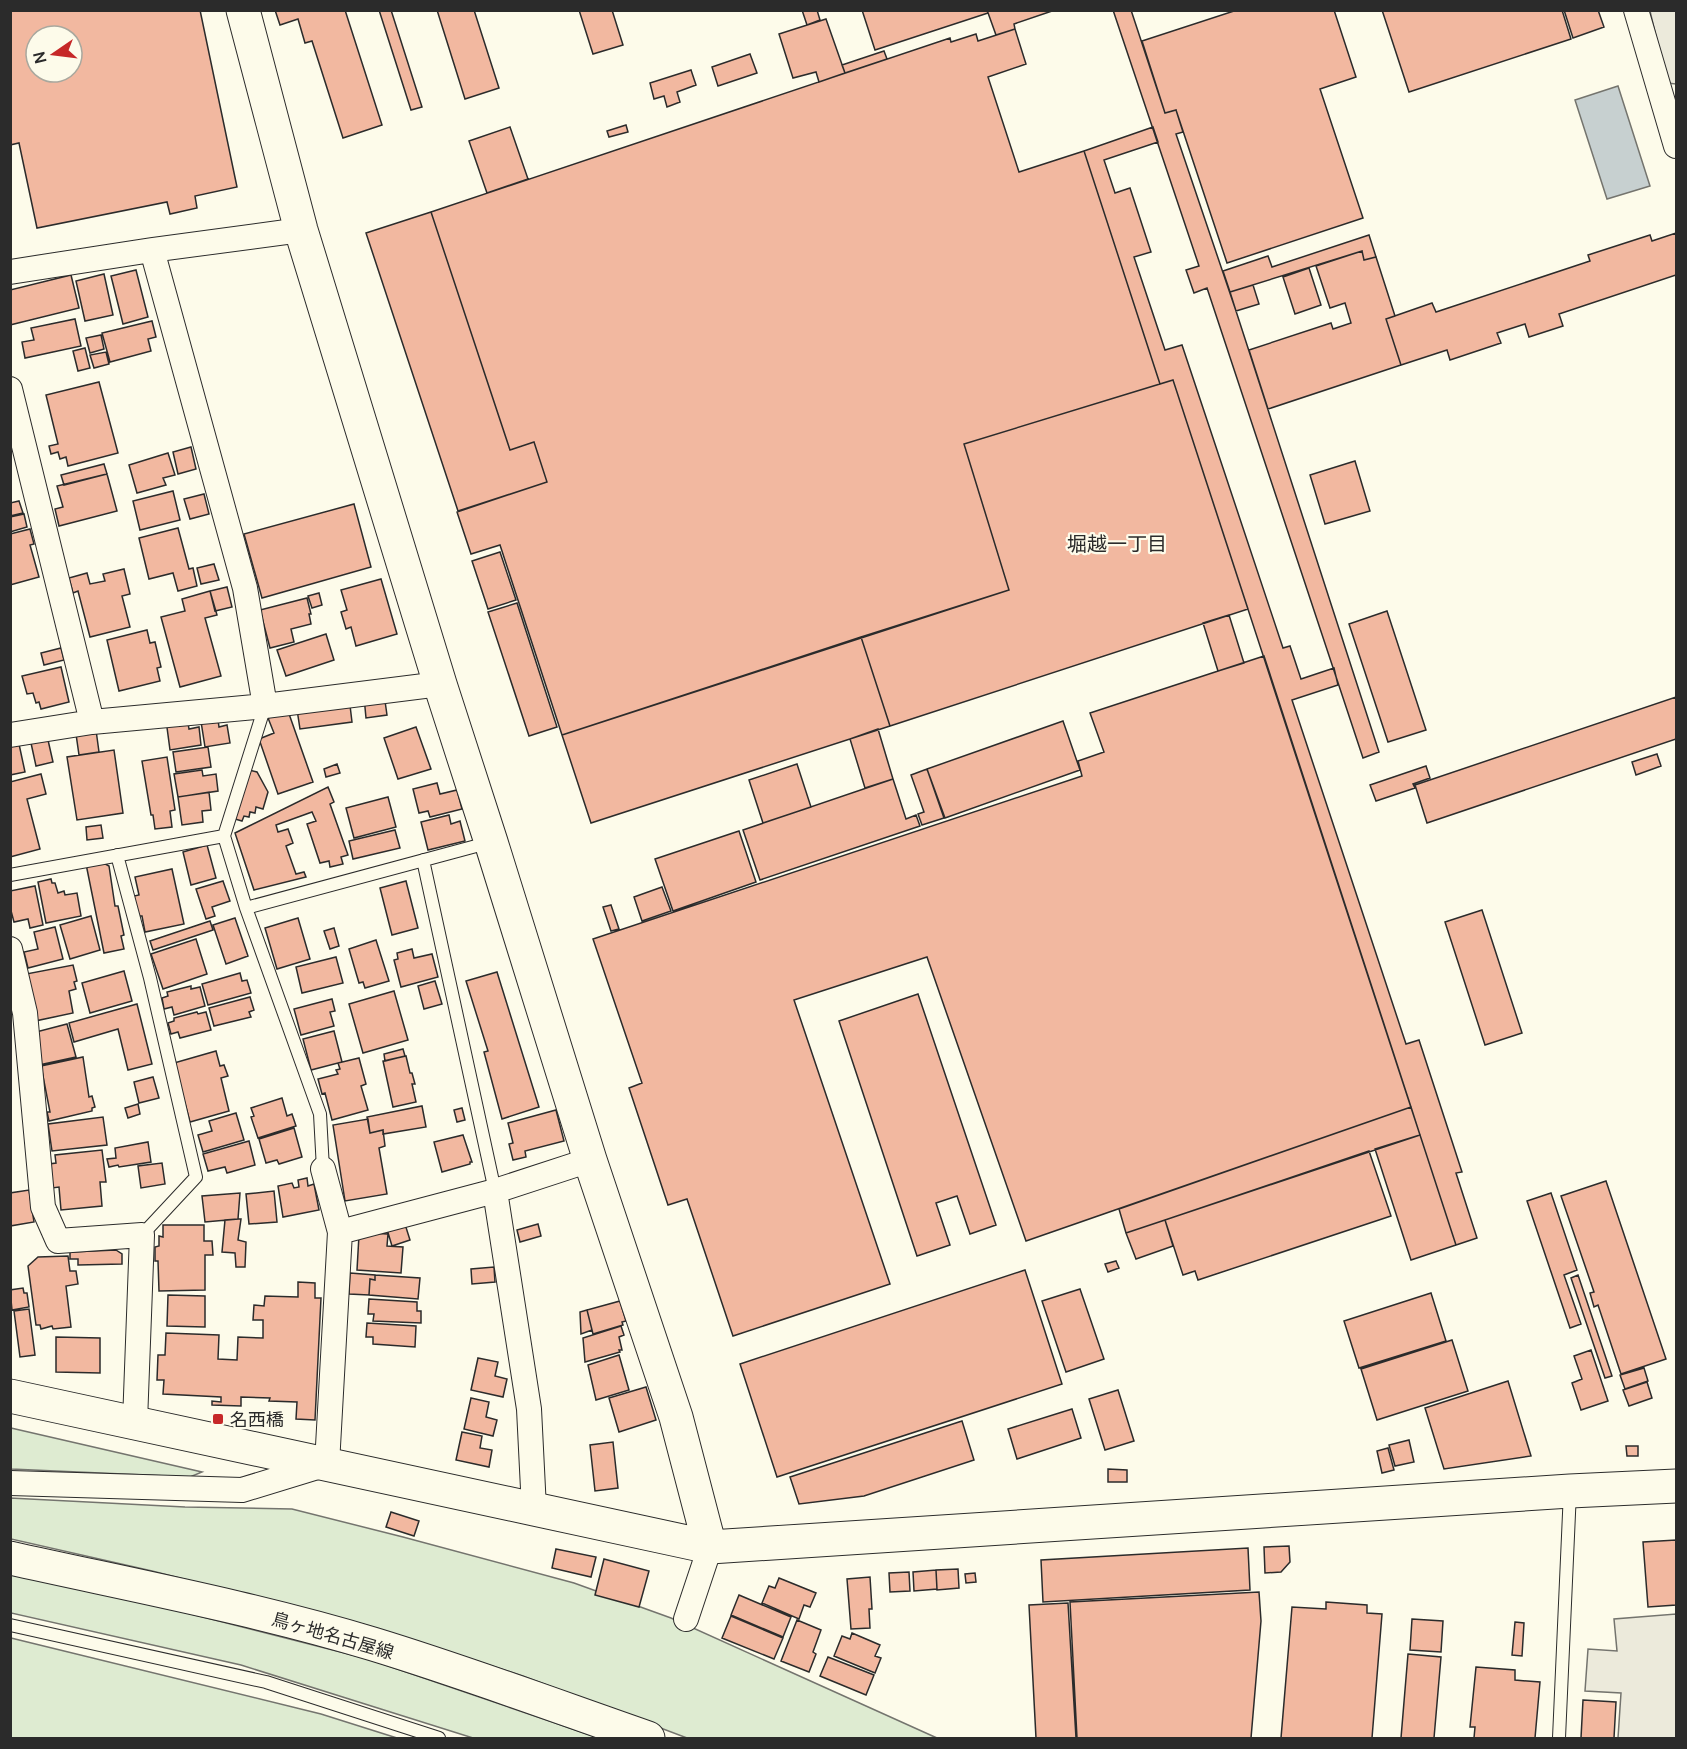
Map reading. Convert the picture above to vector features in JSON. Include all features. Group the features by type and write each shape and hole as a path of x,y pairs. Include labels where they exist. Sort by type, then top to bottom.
{"street":[{"path":"243,10 301,230 440,684 590,1160 676,1417 710,1547 686,1618"},
{"path":"1636,10 1677,146"},
{"path":"10,272 301,230"},
{"path":"152,250 245,588 264,706"},
{"path":"10,389 92,722"},
{"path":"10,735 92,722 264,706 440,684"},
{"path":"10,949 25,1013 43,1208 58,1241 142,1235 135,1422"},
{"path":"340,1233 495,1191 590,1160"},
{"path":"323,1169 340,1233 327,1464"},
{"path":"495,1191 529,1409 534,1509"},
{"path":"10,1396 710,1547 1677,1486"},
{"path":"10,1483 242,1490 327,1464"},
{"name":"鳥ヶ地名古屋線","path":"10,1558 235,1608 372,1644 648,1738"}],"lane":[{"path":"264,706 224,836 246,908 320,1114 323,1169"},
{"path":"10,875 224,836"},
{"path":"246,908 491,842"},
{"path":"117,855 150,978 196,1177 142,1235"},
{"path":"423,860 495,1191"},
{"path":"1559,1738 1570,1491"},
{"path":"10,1625 266,1682 439,1738"}],"green space":[{"path":"11,1428 202,1472 190,1477 11,1469"},
{"path":"10,1498 185,1507 292,1509 403,1537 574,1583 671,1618 937,1738 687,1738 523,1676 366,1625 152,1571 11,1539"},
{"path":"10,1568 368,1659 599,1738 473,1738 241,1665 11,1613"},
{"path":"11,1638 321,1714 397,1738 11,1738"}],"shaded area":[{"path":"1650,11 1676,11 1676,84 1667,83"},
{"path":"1618,86 1650,186 1607,199 1575,100"},
{"path":"1676,1614 1676,1738 1618,1738 1621,1693 1585,1691 1588,1649 1617,1651 1614,1619"}],"building":[{"path":"10,10 200,10 237,187 195,196 197,208 170,214 167,202 37,228 19,143 10,145"},
{"path":"275,10 345,10 382,125 343,138 312,41 305,43 298,19 280,25"},
{"path":"379,10 391,10 422,107 411,110"},
{"path":"437,10 474,10 499,88 465,99"},
{"path":"579,10 612,10 623,45 593,54"},
{"path":"802,10 817,10 820,20 807,25"},
{"path":"862,10 987,10 988,13 875,50"},
{"path":"987,10 1055,10 1014,24 1015,29 996,35"},
{"path":"1113,10 1131,10 1165,113 1176,110 1183,132 1176,134 1379,752 1363,758 1207,288 1194,293 1186,270 1199,266"},
{"path":"1237,10 1334,10 1356,77 1320,89 1363,218 1227,263 1176,110 1165,113 1142,41"},
{"path":"1382,10 1562,10 1571,39 1409,92"},
{"path":"1564,10 1598,10 1604,27 1573,38"},
{"path":"826,19 845,73 819,82 816,72 793,78 779,34"},
{"path":"1015,29 1026,64 988,77 1019,172 1084,151 1160,384 964,444 1009,590 562,735 500,545 471,554 457,512 547,482 534,442 510,450 431,212 950,38 951,42 976,34 978,41"},
{"path":"884,51 887,59 845,73 842,65"},
{"path":"750,54 757,73 718,86 712,67"},
{"path":"691,70 696,85 677,92 680,102 667,107 664,96 654,99 650,83"},
{"path":"626,125 628,132 609,137 607,131"},
{"path":"510,127 528,179 487,193 469,141"},
{"path":"1153,127 1158,142 1104,160 1115,193 1130,188 1151,252 1134,257 1165,350 1182,345 1283,648 1290,646 1301,679 1334,668 1338,685 1292,700 1406,1044 1419,1040 1462,1172 1456,1173 1477,1238 1456,1245 1173,380 1160,384 1084,151"},
{"path":"431,212 510,450 534,442 547,482 458,511 366,233"},
{"path":"1676,233 1676,275 1559,314 1563,326 1529,337 1525,324 1497,333 1501,343 1450,360 1447,350 1401,365 1386,319 1432,303 1436,312 1590,261 1588,255 1650,235 1652,241"},
{"path":"1369,235 1376,257 1364,260 1362,251 1230,292 1223,271 1268,256 1272,267"},
{"path":"1362,251 1364,260 1376,257 1395,316 1386,319 1401,365 1268,409 1249,350 1331,323 1333,329 1351,323 1345,303 1330,308 1316,266"},
{"path":"1309,268 1321,305 1295,314 1283,277"},
{"path":"136,270 148,317 123,324 111,276"},
{"path":"104,274 113,315 85,321 76,281"},
{"path":"71,275 79,308 10,325 10,290"},
{"path":"1253,285 1259,304 1236,311 1230,292"},
{"path":"75,319 81,346 25,358 22,342 34,340 31,328"},
{"path":"152,321 156,337 148,339 151,351 110,362 102,333"},
{"path":"101,335 104,349 90,353 86,338"},
{"path":"85,348 90,368 78,371 73,351"},
{"path":"106,352 109,364 94,368 90,355"},
{"path":"1173,380 1248,609 890,726 861,637 1009,590 964,444"},
{"path":"99,382 118,453 68,466 66,457 60,459 58,452 51,454 49,446 58,444 46,395"},
{"path":"191,447 196,469 178,474 173,452"},
{"path":"168,453 175,475 163,478 166,485 137,493 129,465"},
{"path":"1355,461 1370,511 1325,524 1310,475"},
{"path":"104,464 107,474 64,485 61,475"},
{"path":"107,474 117,511 59,526 55,509 63,507 57,486"},
{"path":"173,491 180,520 140,530 133,501"},
{"path":"204,494 209,514 190,519 184,499"},
{"path":"19,501 23,513 10,516 10,503"},
{"path":"354,504 371,567 262,598 244,534"},
{"path":"24,514 27,527 10,532 10,517"},
{"path":"178,528 189,569 193,568 197,586 178,591 173,573 149,579 139,538"},
{"path":"30,529 34,544 30,545 39,577 10,585 10,534"},
{"path":"500,552 516,600 488,609 472,561"},
{"path":"214,564 219,580 201,584 197,568"},
{"path":"124,569 130,594 122,596 130,627 90,637 78,591 73,593 69,578 87,573 90,584 105,581 103,574"},
{"path":"381,579 397,634 356,646 351,627 346,629 341,612 347,610 341,590"},
{"path":"227,587 232,607 215,611 210,591"},
{"path":"210,591 217,615 205,618 221,676 180,687 161,617 185,611 182,599"},
{"path":"319,593 322,605 312,608 308,596"},
{"path":"307,598 311,624 291,629 294,642 270,648 260,610"},
{"path":"517,603 557,727 529,736 488,612"},
{"path":"1387,611 1426,730 1388,742 1349,624"},
{"path":"1229,615 1244,663 1218,671 1203,623"},
{"path":"147,630 150,643 155,642 161,667 157,668 160,681 119,691 107,640"},
{"path":"326,634 334,660 286,676 277,650"},
{"path":"861,637 890,726 591,823 562,735"},
{"path":"61,648 64,660 44,665 41,653"},
{"path":"1264,656 1411,1107 1026,1241 927,957 794,1000 890,1284 733,1336 687,1199 668,1205 629,1088 642,1083 593,939 1082,776 1078,761 1104,752 1090,713"},
{"path":"61,667 69,702 41,709 33,693 27,694 22,676"},
{"path":"384,694 387,715 366,718 364,697"},
{"path":"349,697 352,722 300,729 296,703"},
{"path":"1676,697 1676,739 1427,823 1415,785"},
{"path":"288,711 313,782 278,794 259,739 274,733 268,718"},
{"path":"217,712 219,727 227,725 230,743 205,747 200,715"},
{"path":"187,717 189,729 199,727 201,745 170,750 166,720"},
{"path":"1063,721 1080,770 945,818 927,769"},
{"path":"416,727 431,769 398,779 384,738"},
{"path":"878,729 893,779 865,788 850,739"},
{"path":"96,730 99,752 79,755 76,734"},
{"path":"48,740 53,762 36,766 31,743"},
{"path":"19,744 25,772 10,775 10,746"},
{"path":"208,747 211,767 176,772 173,752"},
{"path":"114,750 123,813 77,820 67,757"},
{"path":"1657,754 1661,766 1636,775 1632,762"},
{"path":"167,757 175,810 170,811 172,827 155,829 142,761"},
{"path":"337,764 340,773 326,777 324,769"},
{"path":"797,764 811,807 763,823 749,780"},
{"path":"1426,766 1430,778 1413,784 1415,788 1376,801 1370,785"},
{"path":"245,769 257,772 268,792 263,809 256,807 255,813 250,812 249,817 244,816 242,821 235,819"},
{"path":"927,769 944,818 922,825 918,814 924,812 911,775"},
{"path":"202,770 203,776 216,774 218,791 178,797 174,774"},
{"path":"41,774 46,794 27,799 40,849 10,857 10,782"},
{"path":"893,779 906,819 916,815 920,826 760,880 743,830"},
{"path":"437,783 440,794 457,790 462,809 430,817 428,811 419,813 413,789"},
{"path":"328,787 334,802 330,804 348,855 341,857 343,864 330,867 329,861 320,863 307,824 316,821 312,812 276,825 278,832 288,829 293,843 286,846 296,874 304,872 306,877 254,890 235,833"},
{"path":"209,792 211,810 202,811 203,822 182,825 178,797"},
{"path":"388,797 396,827 354,838 346,808"},
{"path":"449,815 451,824 460,821 465,841 428,850 421,822"},
{"path":"101,825 103,838 87,840 86,827"},
{"path":"395,830 400,848 353,859 349,841"},
{"path":"739,831 756,882 673,911 655,859"},
{"path":"207,845 216,878 191,885 183,852"},
{"path":"100,861 109,866 115,906 118,906 124,935 121,936 124,949 104,953 86,864"},
{"path":"172,869 184,924 145,932 142,916 138,916 134,896 139,895 135,877"},
{"path":"51,879 58,893 64,891 65,895 77,893 81,916 46,923 38,882"},
{"path":"223,881 230,901 212,907 215,916 206,919 196,889"},
{"path":"406,881 418,928 392,935 380,888"},
{"path":"35,886 43,925 30,928 28,919 14,922 10,907 10,891"},
{"path":"662,887 671,911 642,921 634,897"},
{"path":"611,905 619,929 611,931 603,907"},
{"path":"1482,910 1522,1033 1485,1045 1445,922"},
{"path":"91,916 100,950 70,959 60,925"},
{"path":"235,918 248,956 226,964 213,925"},
{"path":"298,918 310,959 277,969 265,928"},
{"path":"210,921 213,930 153,950 150,941"},
{"path":"55,927 63,959 28,968 24,952 38,949 34,932"},
{"path":"334,928 339,946 330,949 324,931"},
{"path":"196,939 207,974 163,989 151,954"},
{"path":"376,940 389,981 365,988 363,982 359,983 349,949"},
{"path":"412,949 414,958 432,954 438,977 401,987 394,960 398,959 397,953"},
{"path":"336,957 343,983 302,993 296,967"},
{"path":"73,965 77,981 74,982 76,989 69,991 73,1013 35,1021 26,974"},
{"path":"124,971 132,1001 90,1013 82,983"},
{"path":"497,972 539,1107 502,1119 484,1052 488,1051 466,981"},
{"path":"240,973 242,981 247,980 251,993 208,1005 202,984"},
{"path":"435,981 442,1004 424,1009 418,986"},
{"path":"191,986 191,989 200,987 205,1006 174,1015 172,1007 164,1009 162,998 168,996 167,992"},
{"path":"394,991 408,1040 363,1053 349,1004"},
{"path":"918,994 996,1225 970,1234 957,1196 936,1203 950,1245 917,1256 839,1021"},
{"path":"250,997 254,1010 249,1012 251,1017 214,1026 209,1008"},
{"path":"332,999 335,1011 330,1012 334,1026 301,1035 294,1009"},
{"path":"137,1004 152,1064 128,1070 118,1029 74,1042 69,1023"},
{"path":"197,1012 198,1014 206,1012 211,1030 180,1038 178,1032 171,1034 168,1023 174,1021 174,1018"},
{"path":"67,1024 76,1057 39,1065 36,1032"},
{"path":"334,1031 342,1062 311,1070 303,1039"},
{"path":"403,1049 405,1056 385,1061 384,1054"},
{"path":"216,1051 220,1066 224,1065 228,1076 221,1078 229,1111 190,1122 174,1063"},
{"path":"406,1056 415,1084 412,1084 416,1102 393,1107 383,1061"},
{"path":"83,1057 89,1097 92,1096 95,1107 92,1111 49,1121 47,1112 50,1112 41,1066"},
{"path":"359,1058 366,1084 361,1086 368,1110 332,1120 325,1093 322,1094 318,1079 338,1074 336,1070 340,1069 338,1063"},
{"path":"153,1077 159,1098 139,1103 134,1082"},
{"path":"282,1098 287,1116 292,1114 296,1126 258,1138 251,1117 254,1116 251,1108"},
{"path":"138,1104 140,1114 128,1118 125,1108"},
{"path":"422,1106 426,1127 383,1134 383,1130 370,1133 367,1117"},
{"path":"1411,1107 1420,1135 1126,1233 1119,1209"},
{"path":"462,1108 465,1120 457,1122 454,1110"},
{"path":"556,1110 564,1141 525,1151 526,1157 513,1160 509,1144 513,1143 508,1123"},
{"path":"236,1113 244,1140 203,1152 198,1135 212,1131 209,1121"},
{"path":"103,1117 107,1145 52,1151 48,1124"},
{"path":"368,1119 370,1133 383,1130 385,1146 379,1148 387,1194 345,1201 333,1125"},
{"path":"294,1128 302,1157 279,1164 277,1160 266,1163 259,1139"},
{"path":"463,1135 472,1162 442,1172 434,1142"},
{"path":"1420,1135 1456,1245 1411,1260 1375,1149"},
{"path":"249,1141 255,1165 227,1173 225,1167 208,1171 203,1154"},
{"path":"148,1142 151,1162 109,1167 107,1159 116,1158 115,1148"},
{"path":"102,1150 106,1182 100,1182 102,1206 61,1210 59,1187 52,1188 49,1164 56,1163 55,1155"},
{"path":"1369,1151 1391,1216 1198,1280 1195,1271 1183,1275 1165,1220"},
{"path":"162,1163 165,1184 141,1188 138,1166"},
{"path":"307,1178 308,1186 314,1184 319,1210 283,1217 278,1186 292,1183 294,1188 299,1187 298,1180"},
{"path":"1606,1181 1666,1359 1621,1374 1598,1305 1594,1307 1590,1293 1594,1292 1561,1196"},
{"path":"29,1190 34,1222 10,1226 10,1193"},
{"path":"274,1191 277,1222 249,1224 246,1194"},
{"path":"240,1193 238,1219 205,1222 202,1196"},
{"path":"1551,1193 1577,1270 1564,1275 1581,1324 1570,1328 1527,1201"},
{"path":"241,1219 238,1240 246,1242 245,1267 236,1267 235,1253 222,1252 225,1220"},
{"path":"1165,1220 1173,1246 1136,1259 1126,1233"},
{"path":"404,1221 410,1240 392,1246 386,1226"},
{"path":"538,1224 541,1236 520,1242 517,1230"},
{"path":"163,1225 204,1225 204,1241 212,1241 213,1255 205,1255 205,1290 159,1291 155,1247 159,1246 159,1236 163,1237"},
{"path":"388,1234 387,1246 403,1247 401,1273 357,1270 359,1235"},
{"path":"116,1250 122,1254 122,1264 78,1265 78,1259 70,1259 70,1252"},
{"path":"68,1256 70,1271 76,1271 78,1284 66,1286 71,1327 53,1329 52,1326 41,1329 40,1325 36,1325 28,1266 38,1257"},
{"path":"1116,1261 1119,1268 1108,1272 1105,1264"},
{"path":"494,1267 495,1282 472,1284 471,1269"},
{"path":"1025,1270 1062,1384 777,1477 740,1364"},
{"path":"350,1273 375,1275 375,1280 370,1279 369,1295 349,1294"},
{"path":"375,1275 420,1278 418,1299 369,1295 370,1279 375,1280"},
{"path":"1578,1275 1612,1376 1605,1378 1571,1278"},
{"path":"298,1282 315,1283 315,1298 321,1298 315,1420 296,1419 297,1402 241,1397 241,1406 212,1405 212,1401 221,1402 221,1397 163,1394 164,1380 157,1380 158,1355 165,1355 166,1333 219,1335 218,1359 237,1360 238,1337 263,1338 263,1320 253,1320 254,1305 264,1306 265,1296 298,1297"},
{"path":"23,1288 24,1293 27,1293 29,1307 12,1310 10,1290"},
{"path":"1080,1289 1104,1359 1066,1372 1042,1301"},
{"path":"1431,1293 1446,1341 1359,1368 1344,1321"},
{"path":"168,1295 205,1296 205,1327 167,1326"},
{"path":"369,1299 417,1302 417,1311 421,1311 421,1323 373,1321 374,1314 368,1314"},
{"path":"620,1301 626,1321 622,1322 623,1325 593,1334 587,1310"},
{"path":"29,1309 35,1355 20,1357 14,1311"},
{"path":"587,1310 592,1330 581,1334 580,1312"},
{"path":"367,1323 416,1326 415,1347 373,1344 373,1337 366,1337"},
{"path":"621,1326 624,1335 619,1337 622,1350 619,1350 620,1352 585,1362 583,1338"},
{"path":"56,1337 100,1338 100,1373 56,1372"},
{"path":"1452,1340 1468,1391 1377,1420 1361,1369"},
{"path":"1591,1350 1608,1401 1581,1410 1572,1383 1582,1379 1574,1356"},
{"path":"619,1355 629,1390 596,1400 588,1365"},
{"path":"478,1358 498,1362 495,1376 507,1379 503,1397 471,1390"},
{"path":"1644,1368 1648,1381 1625,1389 1620,1375"},
{"path":"1508,1381 1531,1456 1444,1469 1425,1408"},
{"path":"1647,1382 1652,1398 1629,1406 1623,1390"},
{"path":"646,1387 656,1420 619,1432 609,1398"},
{"path":"1118,1390 1134,1441 1105,1450 1089,1399"},
{"path":"471,1398 489,1402 486,1417 497,1420 493,1436 464,1429"},
{"path":"1072,1409 1081,1438 1017,1459 1008,1429"},
{"path":"962,1421 974,1460 864,1496 799,1504 790,1477"},
{"path":"462,1432 482,1436 480,1448 492,1450 489,1467 456,1460"},
{"path":"1409,1440 1414,1462 1395,1466 1389,1445"},
{"path":"613,1442 618,1488 595,1491 590,1445"},
{"path":"1626,1446 1638,1446 1638,1456 1627,1456"},
{"path":"1388,1448 1394,1470 1382,1473 1377,1451"},
{"path":"1108,1469 1127,1470 1127,1482 1108,1482"},
{"path":"391,1512 419,1521 414,1536 386,1527"},
{"path":"1676,1540 1676,1605 1648,1607 1643,1542"},
{"path":"1289,1546 1290,1562 1281,1572 1265,1573 1264,1547"},
{"path":"1248,1548 1250,1590 1043,1602 1041,1560"},
{"path":"556,1549 596,1557 591,1577 552,1568"},
{"path":"604,1559 649,1571 639,1607 595,1595"},
{"path":"958,1569 959,1588 937,1590 936,1570"},
{"path":"936,1570 937,1589 914,1591 913,1572"},
{"path":"909,1572 910,1591 890,1592 889,1573"},
{"path":"975,1573 976,1582 966,1583 965,1574"},
{"path":"870,1577 872,1609 869,1609 870,1628 851,1629 847,1579"},
{"path":"779,1578 816,1593 810,1607 804,1605 799,1619 762,1603 769,1586 775,1588"},
{"path":"1259,1592 1261,1621 1251,1738 1077,1738 1070,1602"},
{"path":"739,1595 791,1617 783,1637 731,1615"},
{"path":"1326,1602 1367,1605 1367,1613 1382,1614 1372,1738 1281,1738 1292,1607 1326,1609"},
{"path":"1068,1603 1076,1738 1036,1738 1029,1605"},
{"path":"731,1616 783,1638 774,1659 722,1638"},
{"path":"1412,1619 1443,1621 1441,1652 1410,1650"},
{"path":"797,1620 821,1630 809,1672 781,1661"},
{"path":"1515,1622 1524,1623 1522,1656 1512,1655"},
{"path":"852,1633 880,1645 875,1656 881,1658 875,1673 834,1656 842,1636 850,1639"},
{"path":"1408,1654 1441,1657 1434,1738 1401,1738"},
{"path":"828,1657 874,1675 866,1695 820,1676"},
{"path":"1476,1667 1515,1670 1515,1680 1540,1682 1535,1738 1474,1738 1475,1727 1470,1727"},
{"path":"1583,1700 1616,1702 1614,1738 1581,1738"}],"place":[{"name":"名西橋","path":"218,1419"}],"district":[{"name":"堀越一丁目","path":"1117,543"}]}
